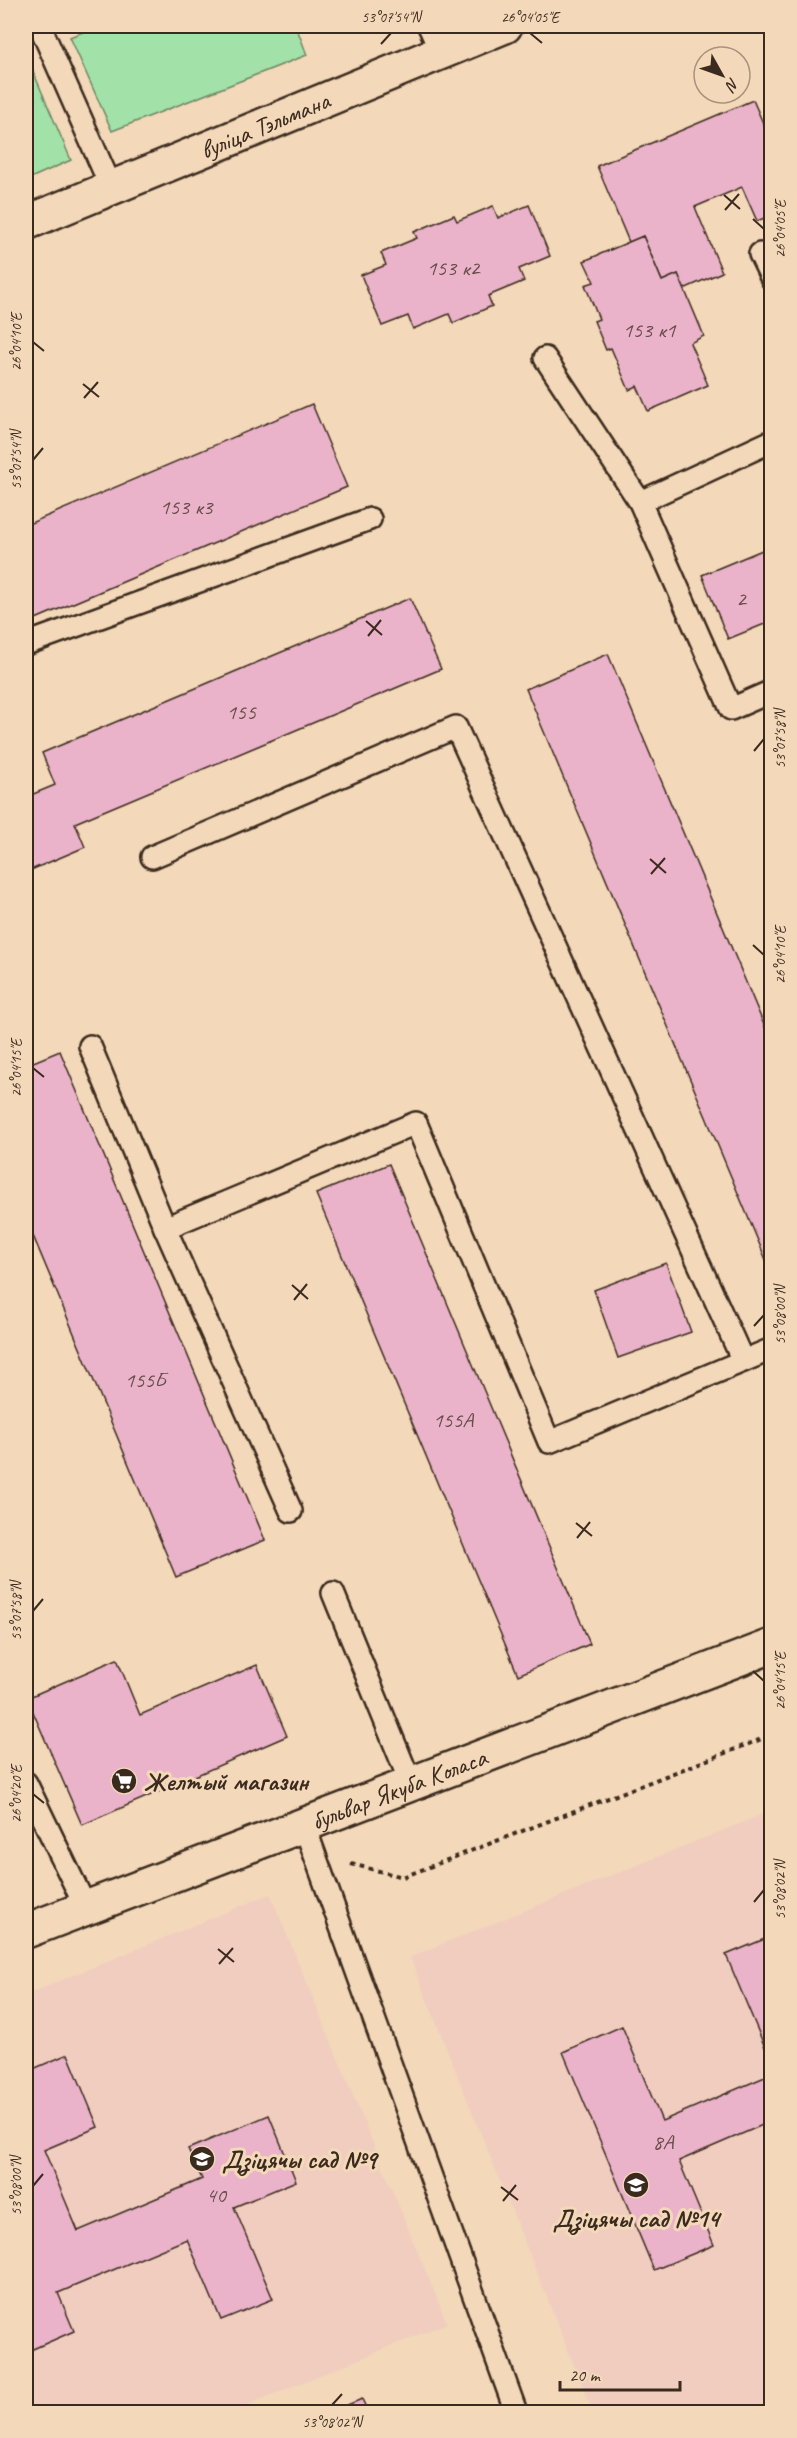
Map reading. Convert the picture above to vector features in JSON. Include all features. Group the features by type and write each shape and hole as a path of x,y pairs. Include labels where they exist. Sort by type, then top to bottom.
{"street":[{"name":"вуліца Тэльмана","path":"26,224 435,39 505,26"},
{"name":"бульвар Якуба Коласа","path":"26,1931 86,1908 309,1840 411,1784 771,1646"}],"lane":[{"path":"40,26 111,187"},
{"path":"760,254 771,279"},
{"path":"545,358 640,501 731,709 771,691"},
{"path":"640,501 771,441"},
{"path":"26,644 370,519"},
{"path":"152,856 456,727 743,1361"},
{"path":"90,1046 165,1228 291,1511"},
{"path":"165,1228 416,1123 549,1442 771,1349"},
{"path":"333,1593 411,1784"},
{"path":"26,1783 86,1908"},
{"path":"309,1840 516,2412"}],"path":[{"path":"309,1840 403,1877 771,1735"}],"shaded area":[{"name":"Дзіцячы сад №14","path":"771,1811 771,2412 593,2412 410,1957"},
{"name":"Дзіцячы сад №9","path":"270,1894 447,2323 230,2412 26,2412 26,1995"}],"green space":[{"path":"98,26 296,26 307,55 112,131 70,37"},
{"path":"26,55 71,160 26,180"}],"building":[{"path":"752,100 772,144 772,215 757,221 742,187 695,207 722,272 684,289 678,274 662,281 643,236 629,242 597,166 741,105 752,105"},
{"path":"529,205 550,256 519,269 524,281 488,296 492,306 453,323 449,314 413,329 408,316 382,326 361,275 386,265 381,253 417,238 414,232 454,215 457,221 493,206 498,218"},
{"path":"643,236 662,281 678,274 704,336 690,343 708,385 648,411 637,386 629,390 611,348 606,350 594,321 599,319 585,285 594,282 584,261"},
{"path":"312,404 347,487 26,623 26,525"},
{"path":"772,546 772,621 728,639 702,575"},
{"path":"410,598 441,669 75,823 85,847 26,872 26,797 55,785 42,753"},
{"path":"608,654 772,1044 772,1274 526,689"},
{"path":"60,1051 265,1540 176,1577 26,1219 26,1065"},
{"path":"389,1164 590,1644 518,1675 316,1194"},
{"path":"666,1263 691,1332 618,1358 594,1290"},
{"name":"Желтый магазин","path":"117,1659 140,1715 257,1665 287,1736 82,1825 27,1698"},
{"path":"772,1936 772,2064 726,1955"},
{"path":"622,2026 662,2121 772,2074 772,2121 679,2161 714,2245 654,2270 563,2052"},
{"path":"68,2054 98,2127 44,2150 78,2231 202,2179 188,2149 269,2115 296,2181 234,2207 273,2299 221,2320 187,2239 58,2293 74,2331 26,2352 26,2072"},
{"path":"362,2399 368,2412 330,2412"}],"place":[{"name":"Желтый магазин","path":"124,1781"},
{"name":"Дзіцячы сад №9","path":"202,2159"},
{"name":"Дзіцячы сад №14","path":"636,2185"}]}
